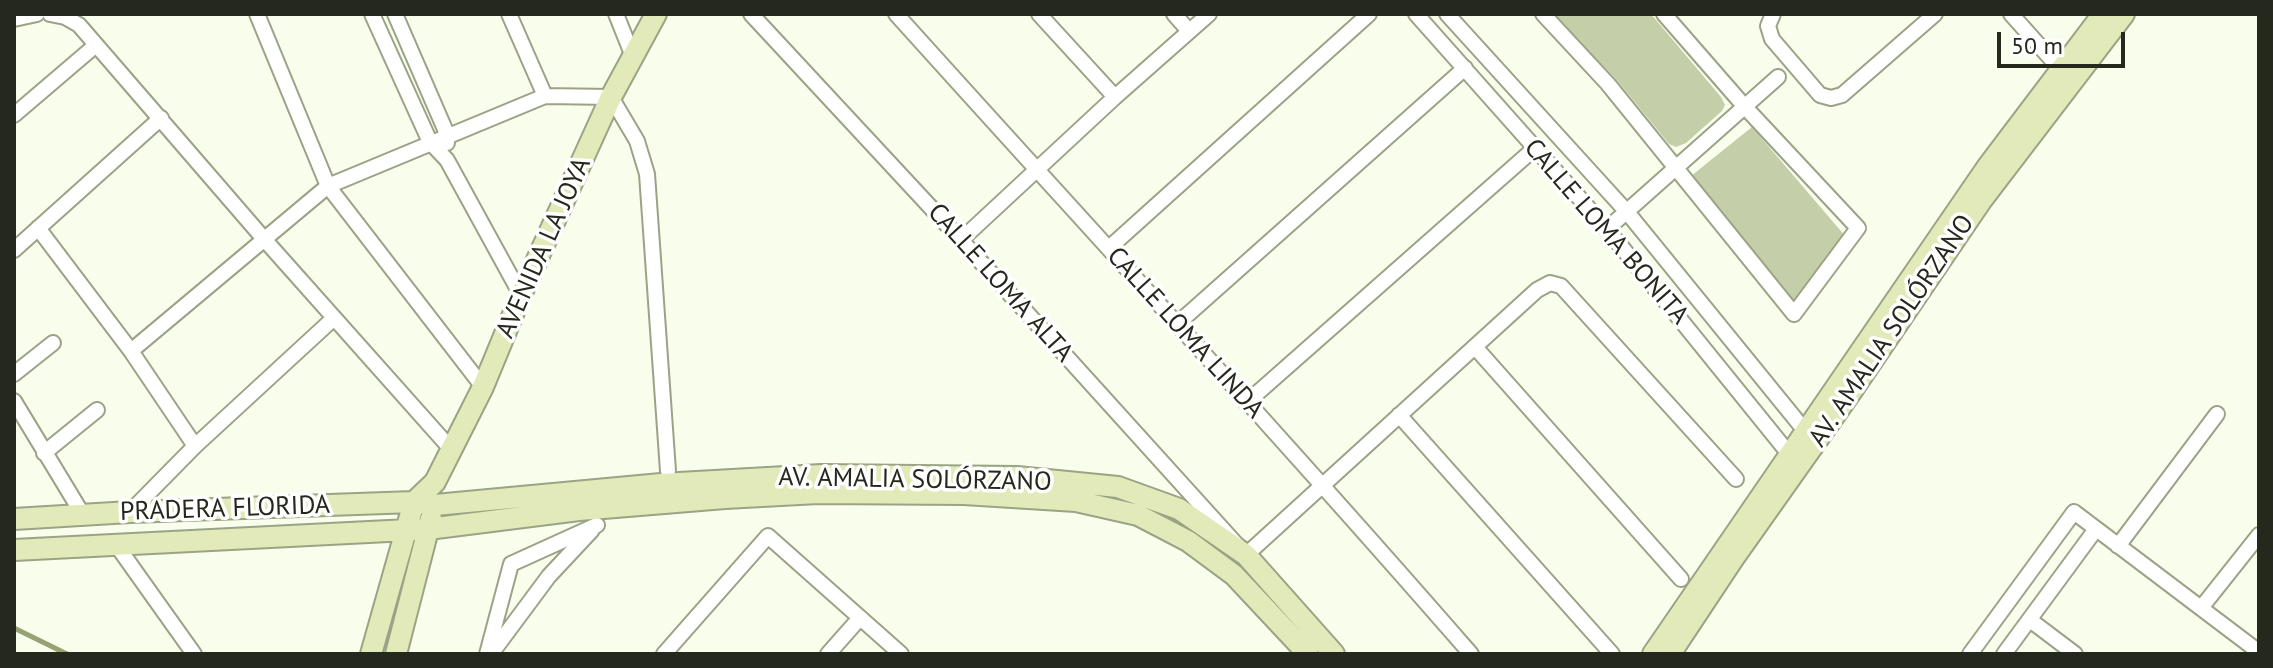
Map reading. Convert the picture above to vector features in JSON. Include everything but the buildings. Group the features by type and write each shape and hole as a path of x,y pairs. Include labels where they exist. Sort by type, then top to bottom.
{"main road":[{"name":"AVENIDA LA JOYA","path":"371,654 414,502 435,482 483,387 611,97 656,14"},
{"name":"AV. AMALIA SOLÓRZANO","path":"1653,654 1979,179 2103,14"},
{"name":"AV. AMALIA SOLÓRZANO","path":"1670,654 1981,201 2124,14"},
{"name":"AV. AMALIA SOLÓRZANO","path":"435,505 661,484 821,475 1017,477 1118,487 1179,509 1246,555 1334,654"},
{"name":"AVENIDA LA JOYA","path":"396,654 435,505 435,482"},
{"name":"AV. AMALIA SOLÓRZANO","path":"428,529 594,509 818,493 964,494 1076,501 1138,515 1188,541 1234,575 1308,654"},
{"name":"PRADERA FLORIDA","path":"14,519 414,502 435,505"},
{"name":"PRADERA FLORIDA","path":"14,550 428,529"}],"street":[{"path":"14,19 37,14"},
{"path":"50,14 65,17 79,25 451,449"},
{"path":"257,14 328,186 483,387"},
{"path":"372,14 430,142 447,160 521,295"},
{"path":"395,14 447,134 447,160"},
{"path":"509,14 545,96"},
{"path":"616,14 632,54"},
{"name":"CALLE LOMA ALTA","path":"751,14 1246,555"},
{"name":"CALLE LOMA LINDA","path":"896,14 1246,403 1323,484 1471,654"},
{"path":"1039,14 1115,97"},
{"path":"1174,14 1189,31"},
{"path":"961,240 1209,14"},
{"path":"1109,248 1369,14"},
{"name":"CALLE LOMA BONITA","path":"1416,14 1607,229 1790,455"},
{"name":"CALLE LOMA BONITA","path":"1447,14 1627,212 1806,432"},
{"path":"1543,14 1608,84 1794,314 1858,228 1745,107 1664,14"},
{"path":"1773,14 1768,26 1772,39 1820,95 1831,98 1842,95 1935,14"},
{"path":"2011,14 2061,70"},
{"path":"14,115 96,45"},
{"path":"1176,325 1465,68"},
{"path":"1607,229 1778,77"},
{"path":"131,351 328,186 447,134 545,96 611,97 637,141 647,174 668,471"},
{"path":"14,250 161,118"},
{"path":"1246,403 1535,148"},
{"path":"38,228 131,351 195,446"},
{"path":"1246,555 1537,290 1550,283 1561,286 1736,479"},
{"path":"130,512 195,446 334,318"},
{"path":"14,374 53,343"},
{"path":"1475,347 1681,579"},
{"path":"14,401 83,515"},
{"path":"44,453 97,410"},
{"path":"2118,546 2217,414"},
{"path":"1399,415 1612,654"},
{"path":"1970,654 2074,512 2259,652"},
{"path":"597,525 549,576 489,654 511,564 597,525"},
{"path":"2004,654 2096,529"},
{"path":"2201,608 2259,535"},
{"path":"664,654 768,536 901,654"},
{"path":"115,543 194,654"},
{"path":"828,654 859,619"},
{"path":"2030,620 2075,654"}],"green space":[{"path":"1552,14 1651,14 1721,97 1725,105 1722,111 1686,143 1676,147 1669,144 1615,78"},
{"path":"1752,127 1846,237 1796,303 1691,176"}],"waterway":[{"path":"14,628 67,654"}]}
